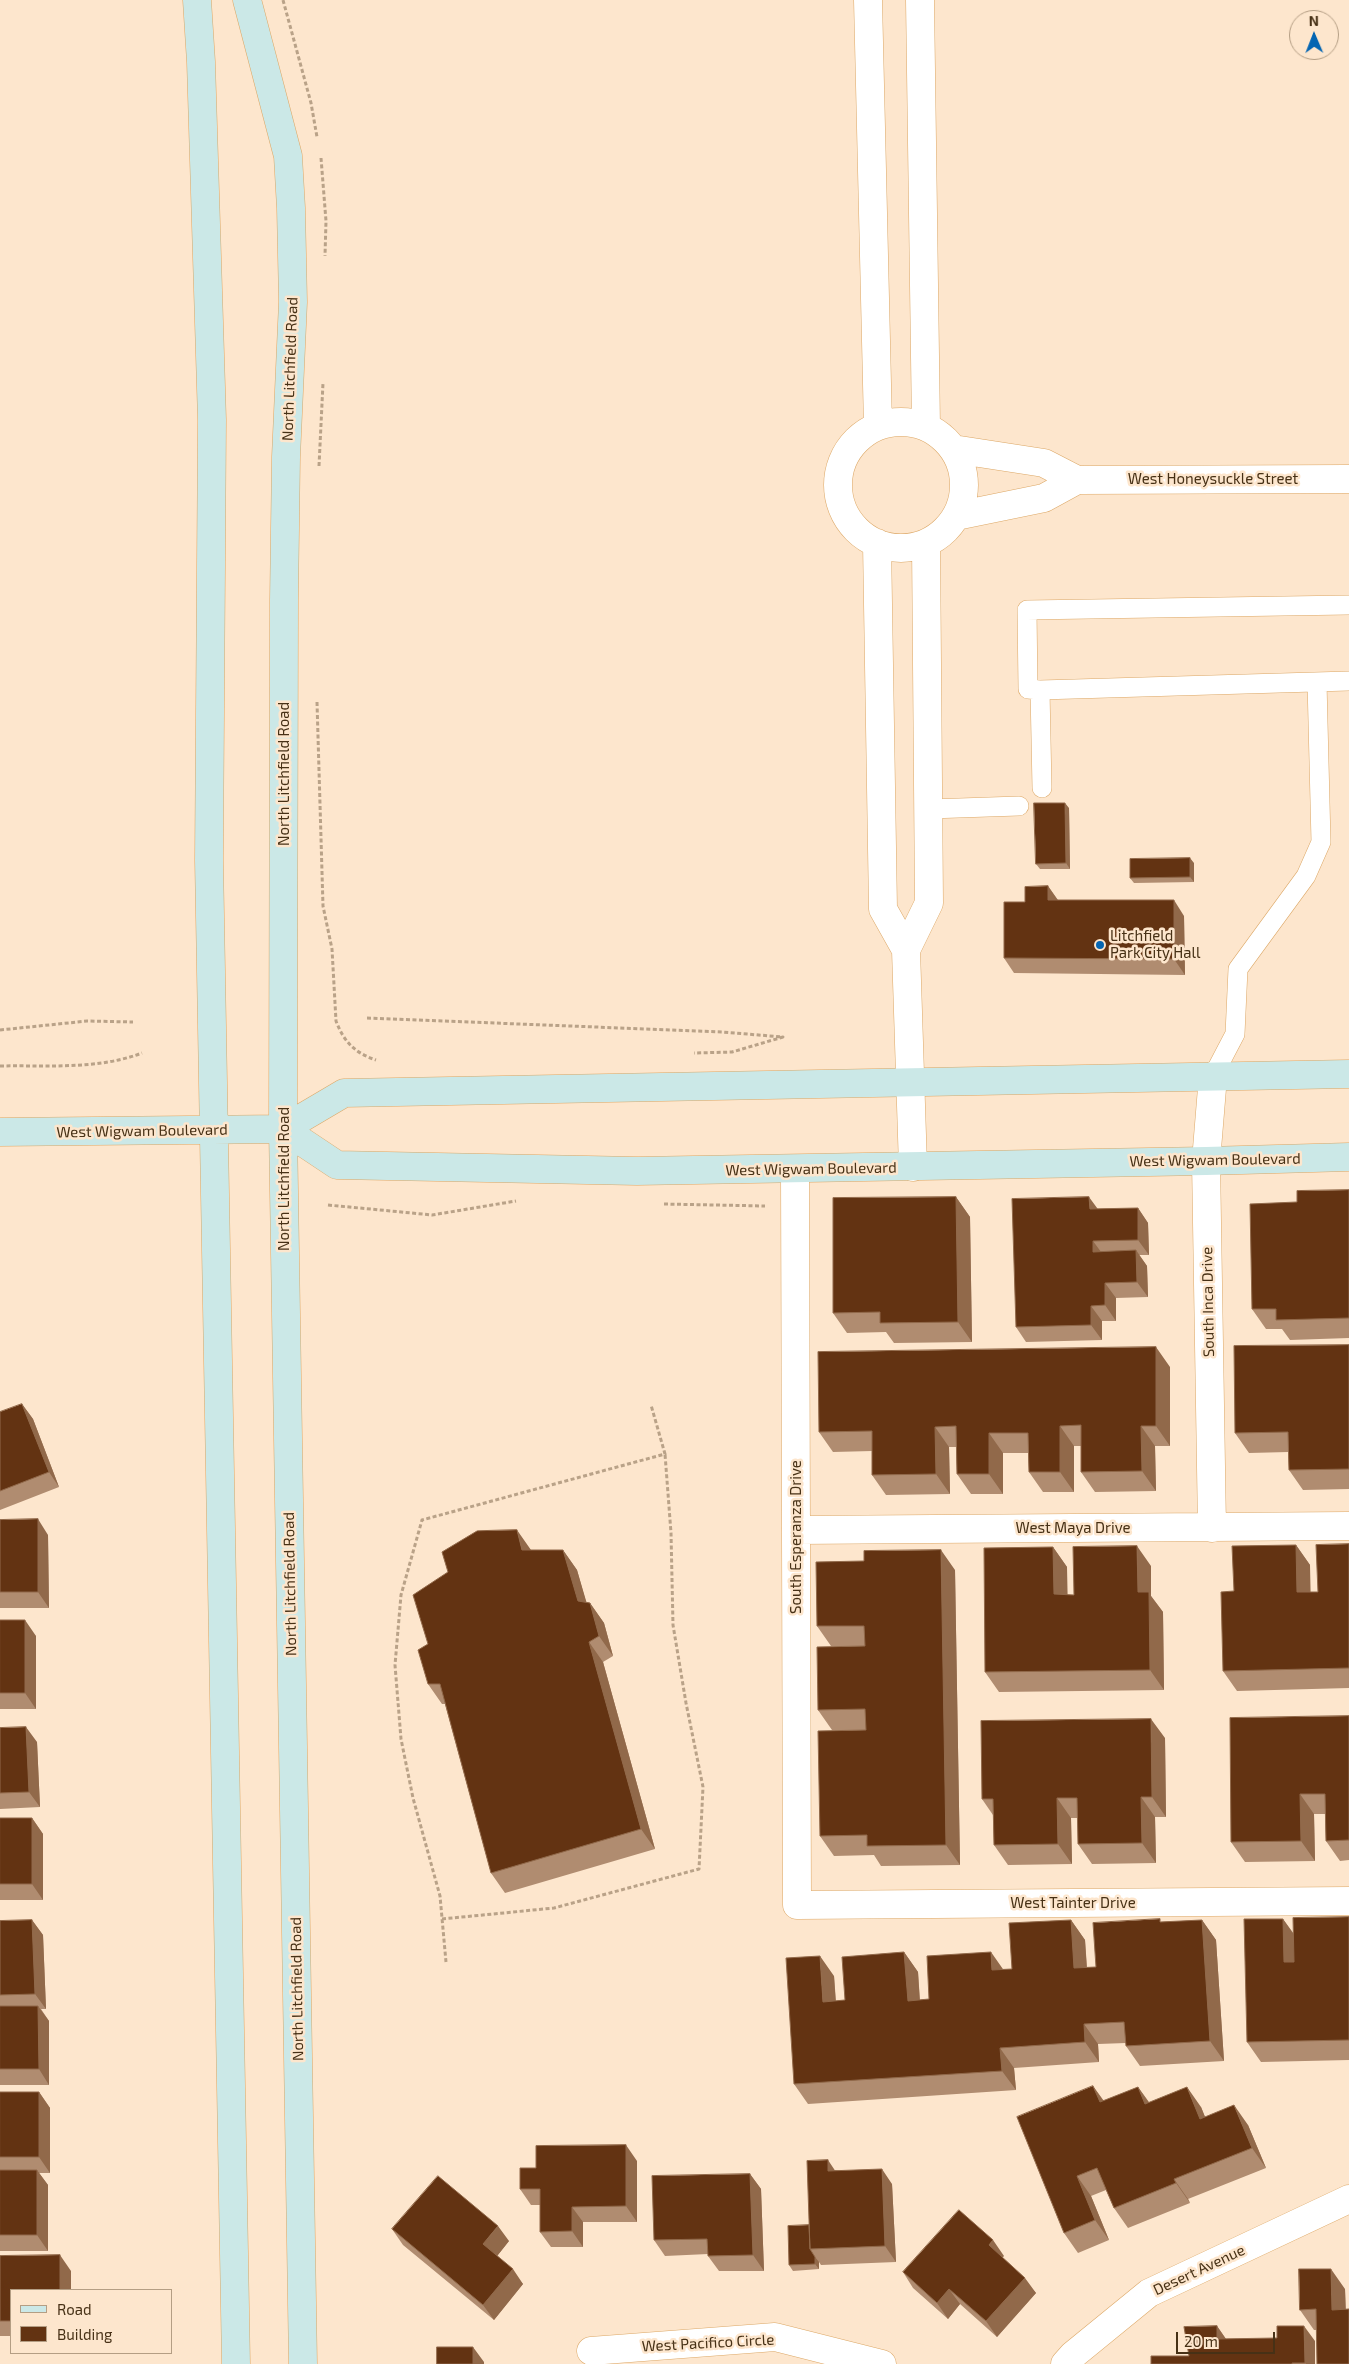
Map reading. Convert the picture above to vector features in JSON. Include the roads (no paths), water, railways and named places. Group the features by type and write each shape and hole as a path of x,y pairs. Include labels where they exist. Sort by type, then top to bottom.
{"main road":[{"path":"197,0 201,62 212,420 208,787 212,1130 216,1206 236,2364"},
{"name":"North Litchfield Road","path":"247,0 288,156 291,208 293,302 286,457 284,600 283,1128 303,2364"},
{"name":"West Wigwam Boulevard","path":"0,1132 283,1128 344,1093 1349,1074"},
{"name":"West Wigwam Boulevard","path":"283,1128 336,1165 604,1171 795,1170 1349,1157"}],"street":[{"path":"868,0 878,426"},
{"path":"920,0 926,427"},
{"path":"892,422 907,422 926,427 941,436 953,448 963,467 965,483 963,498 956,516 949,526 926,544 908,548 878,543 864,536 846,516 839,498 840,469 854,443 878,426 892,422"},
{"name":"West Honeysuckle Street","path":"953,448 1044,463 1076,480 1349,479"},
{"name":"West Honeysuckle Street","path":"956,516 1044,498 1076,480"},
{"path":"878,543 883,908 906,950 912,1167"},
{"path":"906,950 929,903 926,544"},
{"name":"South Inca Drive","path":"1212,1528 1206,1161 1213,1076"},
{"name":"South Esperanza Drive","path":"795,1170 797,1905"},
{"name":"West Maya Drive","path":"796,1530 1349,1526"},
{"name":"West Tainter Drive","path":"797,1905 1349,1901"},
{"name":"Desert Avenue","path":"1065,2364 1073,2354 1149,2293 1349,2199"},
{"name":"West Pacifico Circle","path":"591,2351 775,2338 882,2364"}],"lane":[{"path":"1349,604 1027,610 1028,689 1349,681"},
{"path":"1213,1076 1235,1034 1238,969 1306,876 1321,842 1317,682"},
{"path":"1040,690 1042,788"},
{"path":"929,809 1019,806"}],"place":[{"name":"Litchfield Park City Hall","path":"1100,945"}]}
